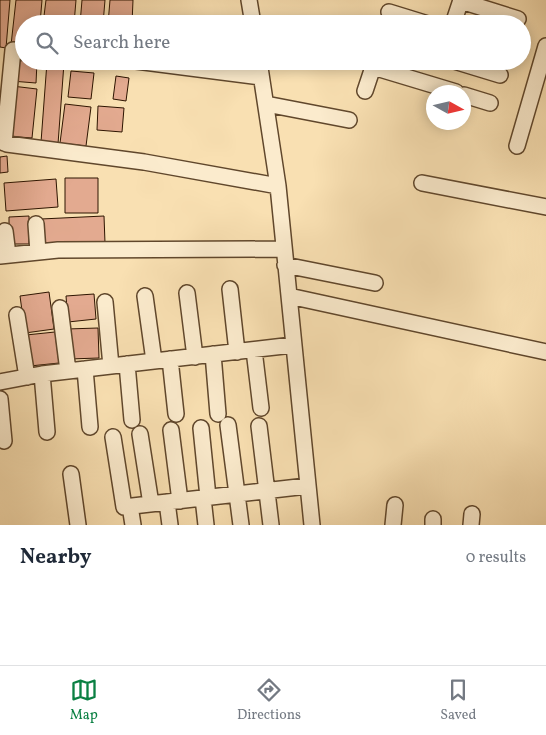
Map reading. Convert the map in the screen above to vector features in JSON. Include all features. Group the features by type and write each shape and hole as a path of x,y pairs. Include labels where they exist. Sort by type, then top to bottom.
{"street":[{"path":"249,0 252,15"},
{"path":"456,15 461,0 506,15"},
{"path":"517,146 546,46"},
{"path":"15,50 12,50 2,142 144,162 278,186"},
{"path":"206,70 261,77"},
{"path":"260,70 278,186 312,525"},
{"path":"365,91 372,70"},
{"path":"392,70 436,85"},
{"path":"484,70 500,75"},
{"path":"471,97 490,103"},
{"path":"266,104 349,120"},
{"path":"422,183 546,207"},
{"path":"36,224 38,252"},
{"path":"5,231 4,255 38,252 160,249 284,249"},
{"path":"286,265 375,283"},
{"path":"230,289 237,352"},
{"path":"187,293 195,356"},
{"path":"145,296 154,361"},
{"path":"289,296 546,352"},
{"path":"105,302 111,366"},
{"path":"60,308 68,371"},
{"path":"17,315 47,432"},
{"path":"0,382 68,371 293,346"},
{"path":"254,350 262,408"},
{"path":"213,354 242,525"},
{"path":"170,360 176,414"},
{"path":"127,364 132,420"},
{"path":"85,369 90,426"},
{"path":"0,400 4,441"},
{"path":"259,426 271,525"},
{"path":"201,428 206,525"},
{"path":"170,525 173,501 171,430"},
{"path":"140,434 151,504"},
{"path":"113,437 124,507 307,486"},
{"path":"72,474 78,525"},
{"path":"393,525 395,505"},
{"path":"130,506 133,525"}],"building":[{"path":"0,0 10,0 6,48 0,47"},
{"path":"16,0 42,0 41,15 15,15 15,45 11,45"},
{"path":"46,0 76,0 75,15 44,15"},
{"path":"82,0 105,0 104,15 81,15"},
{"path":"110,0 133,0 132,15 109,15"},
{"path":"12,60 15,60 15,70 37,70 36,83 11,81"},
{"path":"46,70 63,70 58,144 41,142"},
{"path":"71,71 94,73 91,99 68,97"},
{"path":"116,76 129,78 126,101 113,99"},
{"path":"12,86 37,89 32,138 7,136"},
{"path":"65,104 91,107 86,146 60,143"},
{"path":"98,106 124,108 122,132 97,130"},
{"path":"7,156 8,172 0,173 0,157"},
{"path":"65,178 98,178 98,213 65,213"},
{"path":"56,179 58,207 6,211 4,183"},
{"path":"29,216 29,244 9,244 9,217"},
{"path":"104,216 105,243 42,243 41,219"},
{"path":"49,292 54,329 25,333 20,296"},
{"path":"94,294 96,319 68,322 66,296"},
{"path":"98,328 99,358 69,359 67,329"},
{"path":"55,332 59,363 30,366 26,335"}]}
